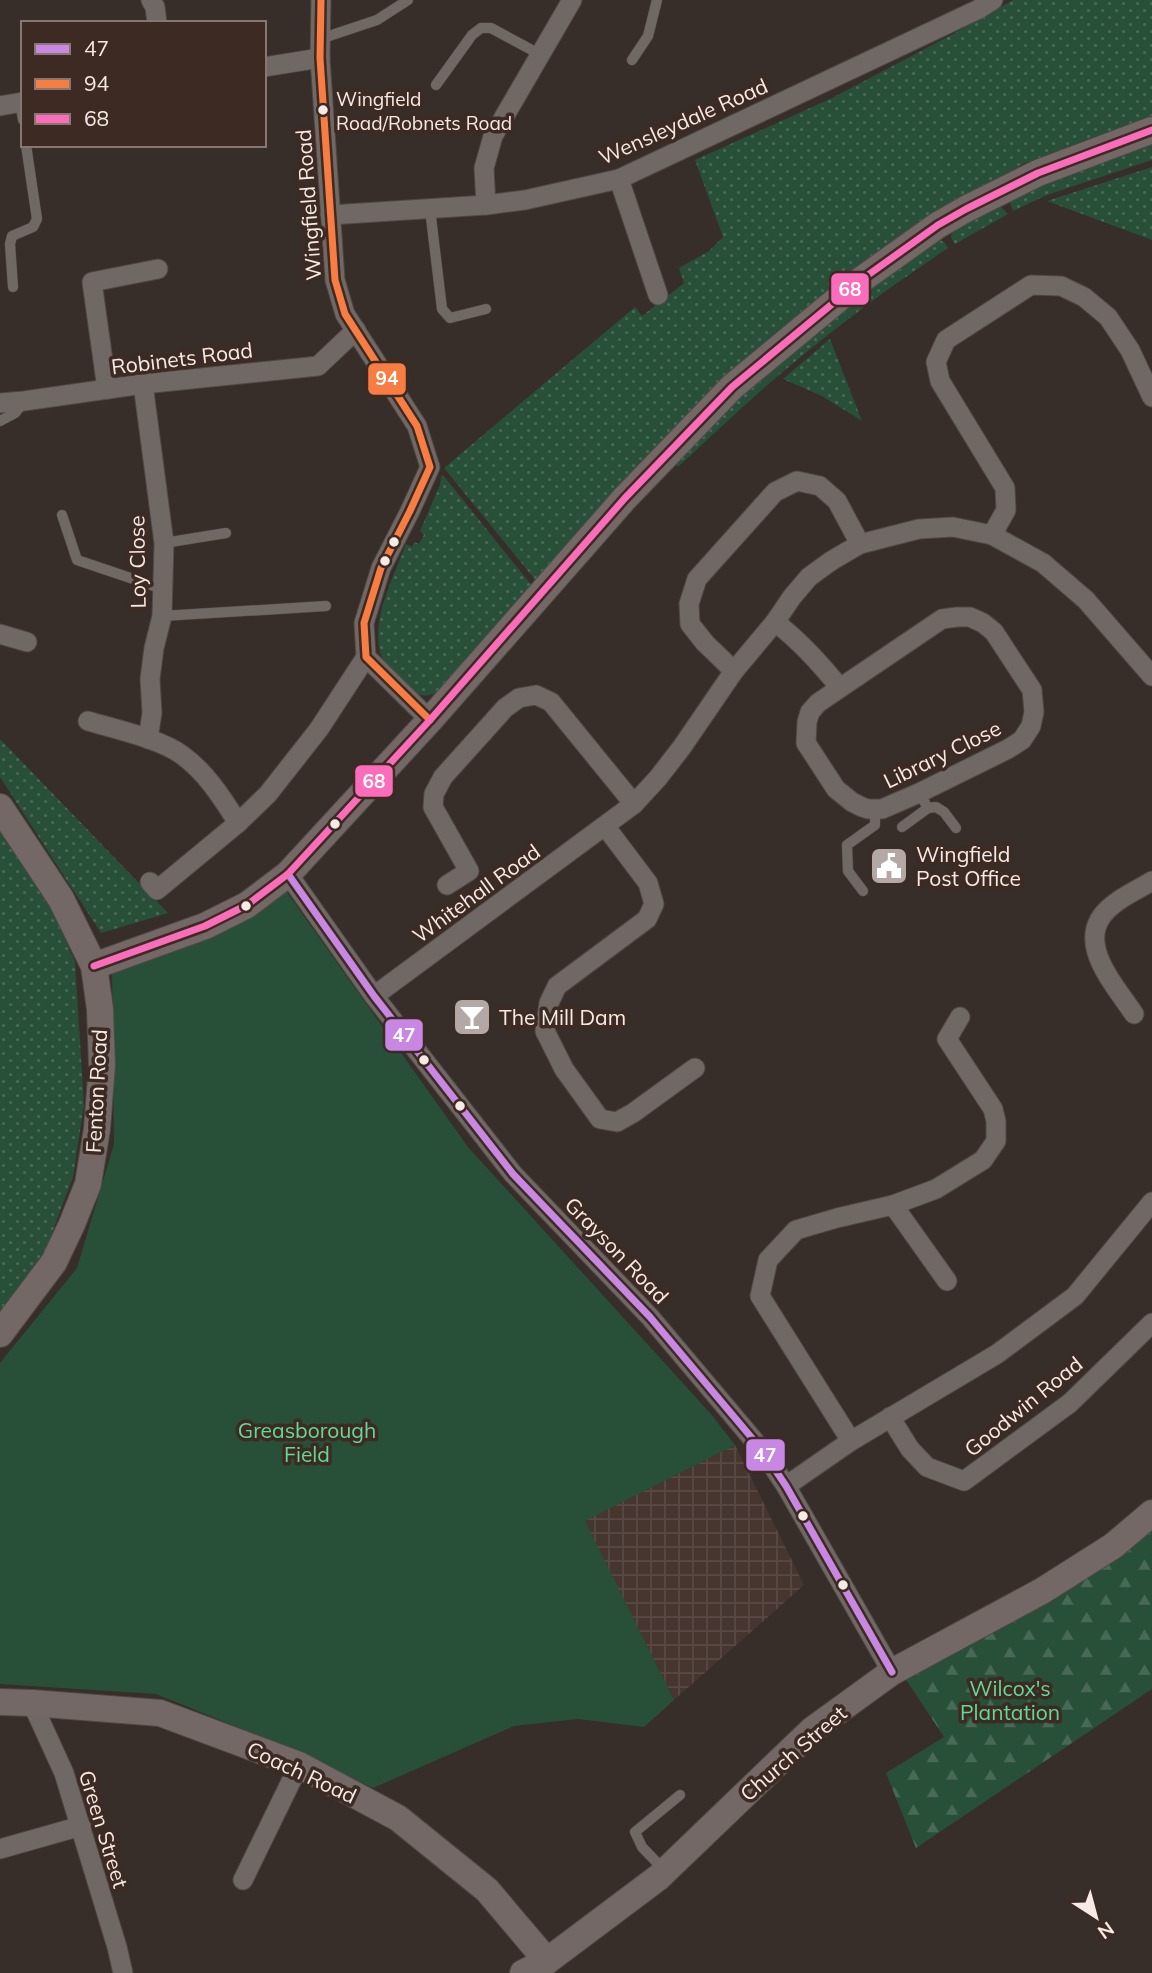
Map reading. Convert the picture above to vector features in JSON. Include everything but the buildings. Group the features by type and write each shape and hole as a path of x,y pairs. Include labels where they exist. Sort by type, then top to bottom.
{"street":[{"path":"151,0 157,21"},
{"name":"Wingfield Road","path":"321,0 320,48 335,280 345,314 417,426 430,467 381,568 364,623 366,657"},
{"path":"486,205 484,168 493,136 572,0"},
{"name":"Wensleydale Road","path":"330,215 486,205 525,200 619,179 993,0"},
{"path":"266,66 320,48"},
{"path":"0,106 21,108"},
{"path":"94,966 205,926 247,905 288,874 430,720 625,498 732,387 861,280 938,225 966,209 1038,173 1152,130"},
{"path":"619,179 658,295"},
{"path":"107,389 92,282 158,269"},
{"path":"992,535 1006,510 1004,488 940,381 936,362 946,340 1031,285 1061,286 1084,297 1108,317 1130,350 1152,397"},
{"name":"Robinets Road","path":"8,400 318,366 356,330"},
{"name":"Loy Close","path":"144,384 164,544 162,616 150,679 152,713 148,739"},
{"path":"734,671 690,624 689,604 697,579 775,492 797,481 820,486 837,501 860,544"},
{"name":"Whitehall Road","path":"374,996 634,804 682,747 734,671 809,577 860,544 919,529 953,527 992,535 1043,563 1086,600 1152,676"},
{"name":"Library Close","path":"970,617 994,632 1032,690 1034,712 1031,726 1022,740 923,800 875,809 862,807 842,795 807,743 805,734 810,712 818,703 942,619 970,617"},
{"path":"775,622 813,654 840,688"},
{"path":"0,634 27,642"},
{"path":"150,882 157,890 238,823 268,794 319,730 366,657 430,720"},
{"name":"Whitehall Road","path":"447,884 469,871 433,807 435,794 443,777 505,708 519,698 536,695 551,702 634,804"},
{"path":"88,721 148,739 181,754 222,796 238,823"},
{"name":"Fenton Road","path":"0,807 61,899 94,966 100,1009 102,1065 97,1129 88,1184 54,1262 0,1334"},
{"path":"605,826 648,884 654,904 647,919 557,986 549,1003 545,1031 564,1069 600,1119 617,1122 695,1068"},
{"name":"Grayson Road","path":"288,874 374,996 513,1174 650,1317 762,1450 786,1486 892,1672"},
{"path":"1133,1014 1098,959 1093,939 1097,921 1112,905 1152,881"},
{"path":"851,1441 760,1296 768,1260 796,1230 894,1205 936,1189 983,1160 996,1140 996,1121 993,1108 947,1039 960,1017"},
{"path":"894,1205 947,1281"},
{"path":"786,1486 851,1441 997,1354 1075,1296 1151,1206"},
{"name":"Goodwin Road","path":"890,1417 910,1449 927,1467 964,1481 1070,1403 1152,1323"},
{"name":"Church Street","path":"523,1973 550,1964 665,1871 812,1730 892,1672 1042,1591 1113,1546 1152,1513"},
{"name":"Coach Road","path":"0,1702 160,1713 299,1765 398,1818 487,1890 550,1964"},
{"name":"Green Street","path":"32,1703 64,1773 117,1947 122,1973"},
{"path":"243,1880 299,1765"},
{"path":"0,1849 81,1826"}],"lane":[{"path":"320,48 377,20 408,0"},
{"path":"632,60 648,36 657,0"},
{"path":"436,85 472,35 481,29 491,28 541,55"},
{"path":"13,287 9,244 12,236 33,227 37,219 26,147"},
{"path":"430,209 442,309 450,318 486,309"},
{"path":"0,421 15,413 8,400"},
{"path":"62,514 77,560 164,589"},
{"path":"164,544 226,533"},
{"path":"162,616 326,606"},
{"path":"902,827 923,800 944,812 956,828"},
{"path":"863,891 848,871 847,845 875,825 875,809"},
{"path":"665,1871 642,1847 635,1832 681,1795"}],"shaded area":[{"path":"735,1445 804,1585 674,1700 584,1521"}],"green space":[{"path":"1013,0 1152,0 1152,118 1023,164 953,203 839,281 750,354 660,442 537,582 444,468 635,307 642,316 684,283 679,268 709,251 723,237 695,160 832,98"},
{"path":"1152,144 1152,160 1047,195 1013,211 1009,199 1017,195"},
{"path":"1152,167 1152,240 1047,201"},
{"path":"999,205 1008,214 955,244 951,238 952,232"},
{"path":"940,240 948,248 805,354 678,467 675,462 758,379 859,296"},
{"path":"830,339 862,421 822,396 783,379"},
{"path":"443,475 533,587 436,693 422,695 406,687 385,663 378,635 384,603 395,571 406,544 412,547 414,542 419,544 424,535 420,531"},
{"path":"0,739 168,913 101,933 0,777"},
{"path":"0,822 40,882 75,962 84,1105 73,1177 44,1254 0,1313"},
{"name":"Greasborough Field","path":"286,891 468,1147 711,1414 735,1445 585,1521 674,1700 644,1727 578,1719 514,1726 373,1788 294,1750 156,1694 0,1684 0,1363 77,1268 114,1144 112,968"},
{"name":"Wilcox's Plantation","path":"1152,1530 1152,1689 916,1848 886,1773 944,1737 905,1678 1094,1574"}],"transit line":[{"name":"94","path":"321,0 320,58 335,280 345,314 417,426 430,467 381,568 364,623 366,657 430,720"},
{"name":"68","path":"94,966 205,926 247,905 288,874 430,720 625,498 732,387 861,280 938,225 966,209 1038,173 1152,130"},
{"name":"47","path":"288,874 374,996 513,1174 650,1317 762,1450 786,1486 892,1672"}],"place":[{"name":"Wingfield Road/Robnets Road","path":"323,110"},
{"name":"Wingfield Post Office","path":"889,866"},
{"name":"The Mill Dam","path":"472,1017"}]}
